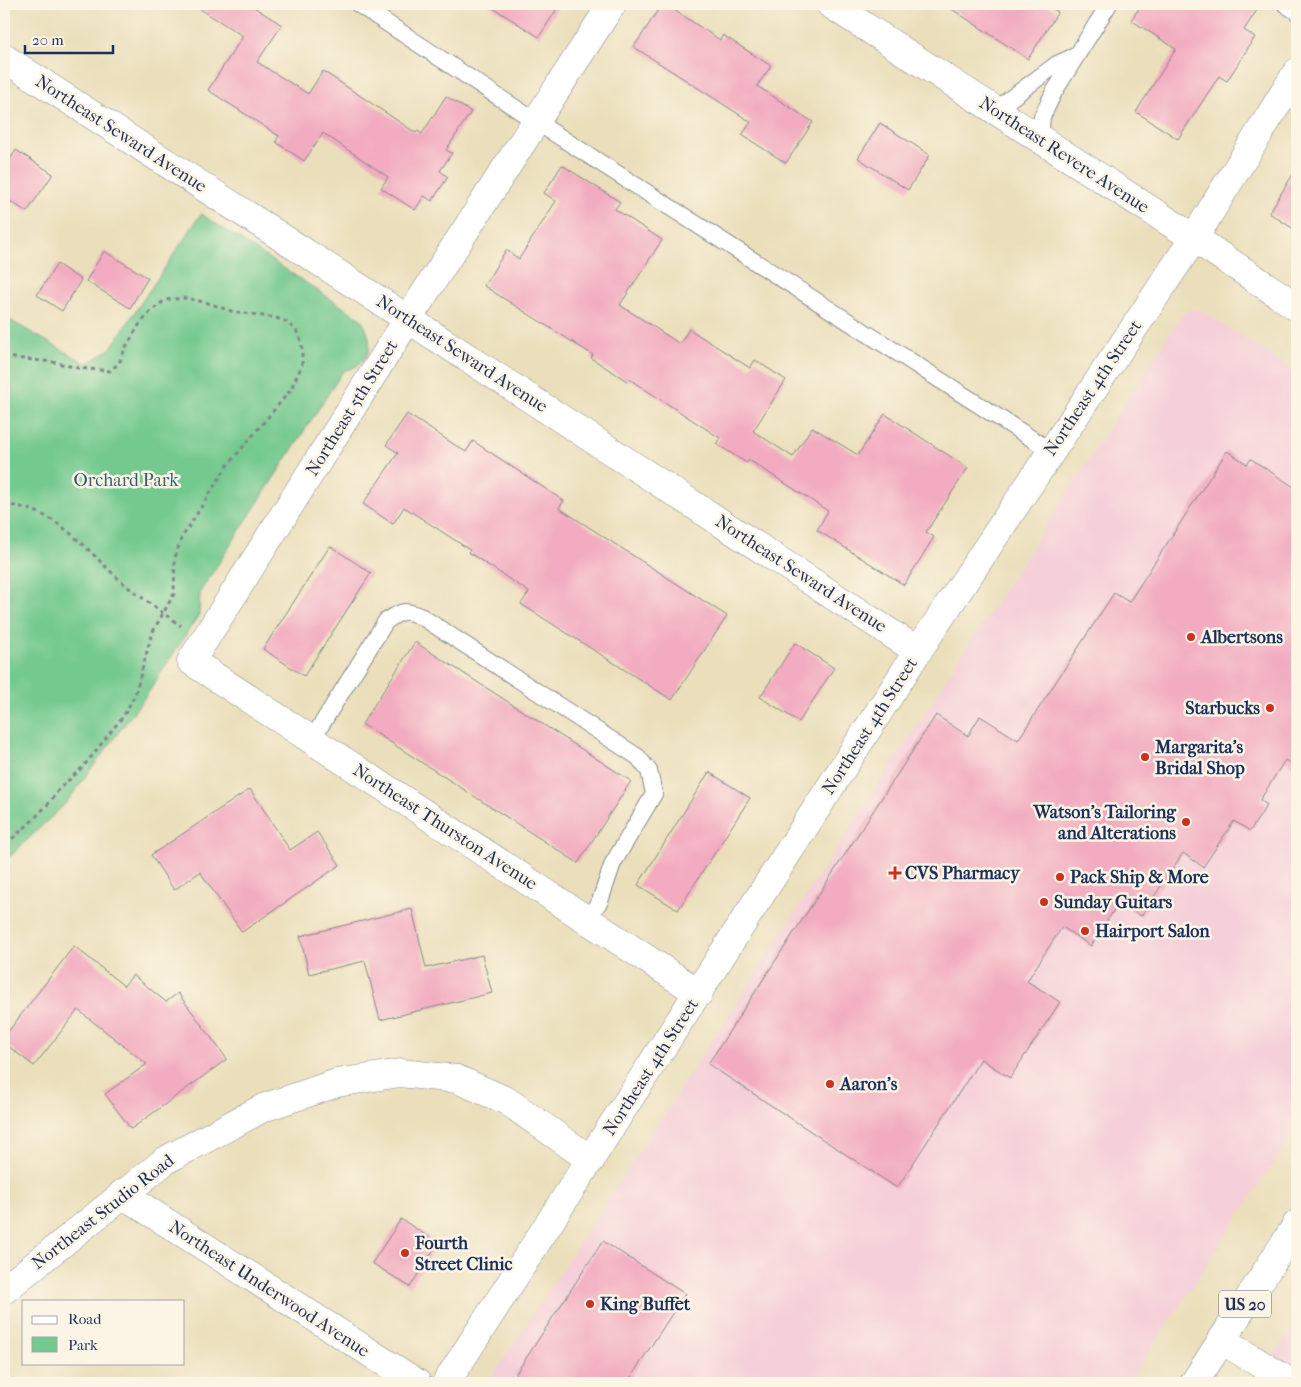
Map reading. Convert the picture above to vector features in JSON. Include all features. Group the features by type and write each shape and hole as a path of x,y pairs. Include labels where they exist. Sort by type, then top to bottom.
{"street":[{"name":"Northeast 5th Street","path":"197,652 408,318 612,4"},
{"name":"Northeast Revere Avenue","path":"830,4 1194,238 1297,307"},
{"name":"Northeast Seward Avenue","path":"4,58 408,318 918,651"},
{"name":"Northeast 4th Street","path":"446,1383 918,651 1194,238 1297,72"},
{"name":"Northeast Thurston Avenue","path":"197,652 312,740 699,993"},
{"name":"Northeast Studio Road","path":"4,1290 166,1160 263,1108 337,1083 400,1073 457,1079 507,1101 591,1160"},
{"name":"Northeast Underwood Avenue","path":"122,1194 417,1383"},
{"name":"US 20","path":"1194,1383 1297,1224"},
{"path":"1222,1340 1291,1383"}],"lane":[{"path":"358,4 536,121 1051,451"},
{"path":"1040,139 1042,117 1054,92 1109,4"},
{"path":"1285,4 1297,12"},
{"path":"995,110 1058,64 1075,56"},
{"path":"312,740 386,621 398,614 409,612 422,617 638,756 649,771 654,794 613,863 600,901 587,919"}],"path":[{"path":"4,357 53,362 78,368 110,372 120,363 139,325 151,311 165,300 186,298 231,311 276,318 296,330 302,342 302,365 290,391 227,466 182,539 175,558 174,594 152,633 135,695 124,715 83,767 60,788 33,820 4,846"},
{"path":"4,505 17,505 49,518 70,532 128,586 163,613 197,652"}],"shaded area":[{"path":"1190,310 1201,310 1297,373 1297,1127 1129,1383 492,1383 491,1378 742,995 1182,315"},
{"path":"1297,1321 1297,1383 1255,1383"}],"green space":[{"name":"Orchard Park","path":"201,214 361,319 368,335 368,352 359,364 343,371 200,592 199,614 150,690 66,803 4,862 4,317 87,364 110,349"}],"building":[{"path":"192,4 249,4 282,25 257,62 308,94 323,71 416,133 418,131 422,134 446,96 471,112 446,150 452,153 440,171 448,177 432,201 424,196 415,210 381,188 388,177 323,133 304,161 276,142 279,136 208,90 243,36"},
{"path":"487,4 560,4 539,37"},
{"path":"662,4 665,4 720,40 723,35 771,66 757,86 813,122 786,163 742,135 751,122 634,47"},
{"path":"944,4 1045,4 1058,12 1028,59"},
{"path":"1142,4 1261,4 1244,30 1255,37 1227,81 1219,76 1178,139 1136,112 1176,49 1131,20"},
{"path":"880,123 930,155 908,190 858,158"},
{"path":"16,150 53,174 27,212 4,197 4,169"},
{"path":"562,165 620,202 615,209 662,240 620,305 680,344 689,329 750,368 755,360 786,380 753,431 793,457 812,427 858,455 885,414 968,468 926,532 934,537 904,585 817,530 828,511 749,460 747,463 716,444 720,438 629,379 627,381 591,358 593,355 484,286 506,250 519,259 556,201 544,193"},
{"path":"1297,168 1297,231 1269,213"},
{"path":"104,251 148,278 130,308 86,281"},
{"path":"57,264 81,280 62,311 37,295"},
{"path":"407,414 466,452 473,441 564,501 559,508 727,616 672,700 521,604 529,592 468,552 470,550 404,507 393,524 363,504 398,453 386,445"},
{"path":"1227,451 1247,464 1251,459 1297,489 1297,768 1285,760 1260,800 1267,805 1250,831 1234,821 1203,867 1183,853 1141,916 1119,902 1091,946 1062,927 1027,981 1060,1002 1010,1078 981,1059 897,1188 708,1064 936,715 968,736 980,716 1018,740 1114,593 1129,602"},
{"path":"330,546 371,573 304,676 263,649"},
{"path":"415,642 631,781 578,863 362,724"},
{"path":"795,643 834,668 799,722 760,697"},
{"path":"709,772 750,798 678,910 638,885"},
{"path":"250,789 290,850 317,832 340,865 242,932 200,872 174,890 151,855"},
{"path":"412,909 426,968 482,955 492,993 380,1020 365,961 309,974 300,936"},
{"path":"74,946 124,986 133,975 166,1002 178,993 227,1059 131,1129 105,1094 147,1064 78,1010 34,1066 4,1043 4,1037"},
{"name":"Fourth Street Clinic","path":"401,1219 438,1243 410,1287 372,1263"},
{"name":"King Buffet","path":"603,1241 685,1294 627,1383 528,1383 515,1375"}],"place":[{"name":"Albertsons","path":"1191,637"},
{"name":"Starbucks","path":"1270,708"},
{"name":"Margarita’s Bridal Shop","path":"1145,757"},
{"name":"Watson’s Tailoring and Alterations","path":"1186,822"},
{"name":"CVS Pharmacy","path":"895,873"},
{"name":"Pack Ship & More","path":"1060,877"},
{"name":"Sunday Guitars","path":"1044,902"},
{"name":"Hairport Salon","path":"1085,931"},
{"name":"Aaron's","path":"830,1084"},
{"name":"Fourth Street Clinic","path":"405,1253"},
{"name":"King Buffet","path":"590,1304"}]}
